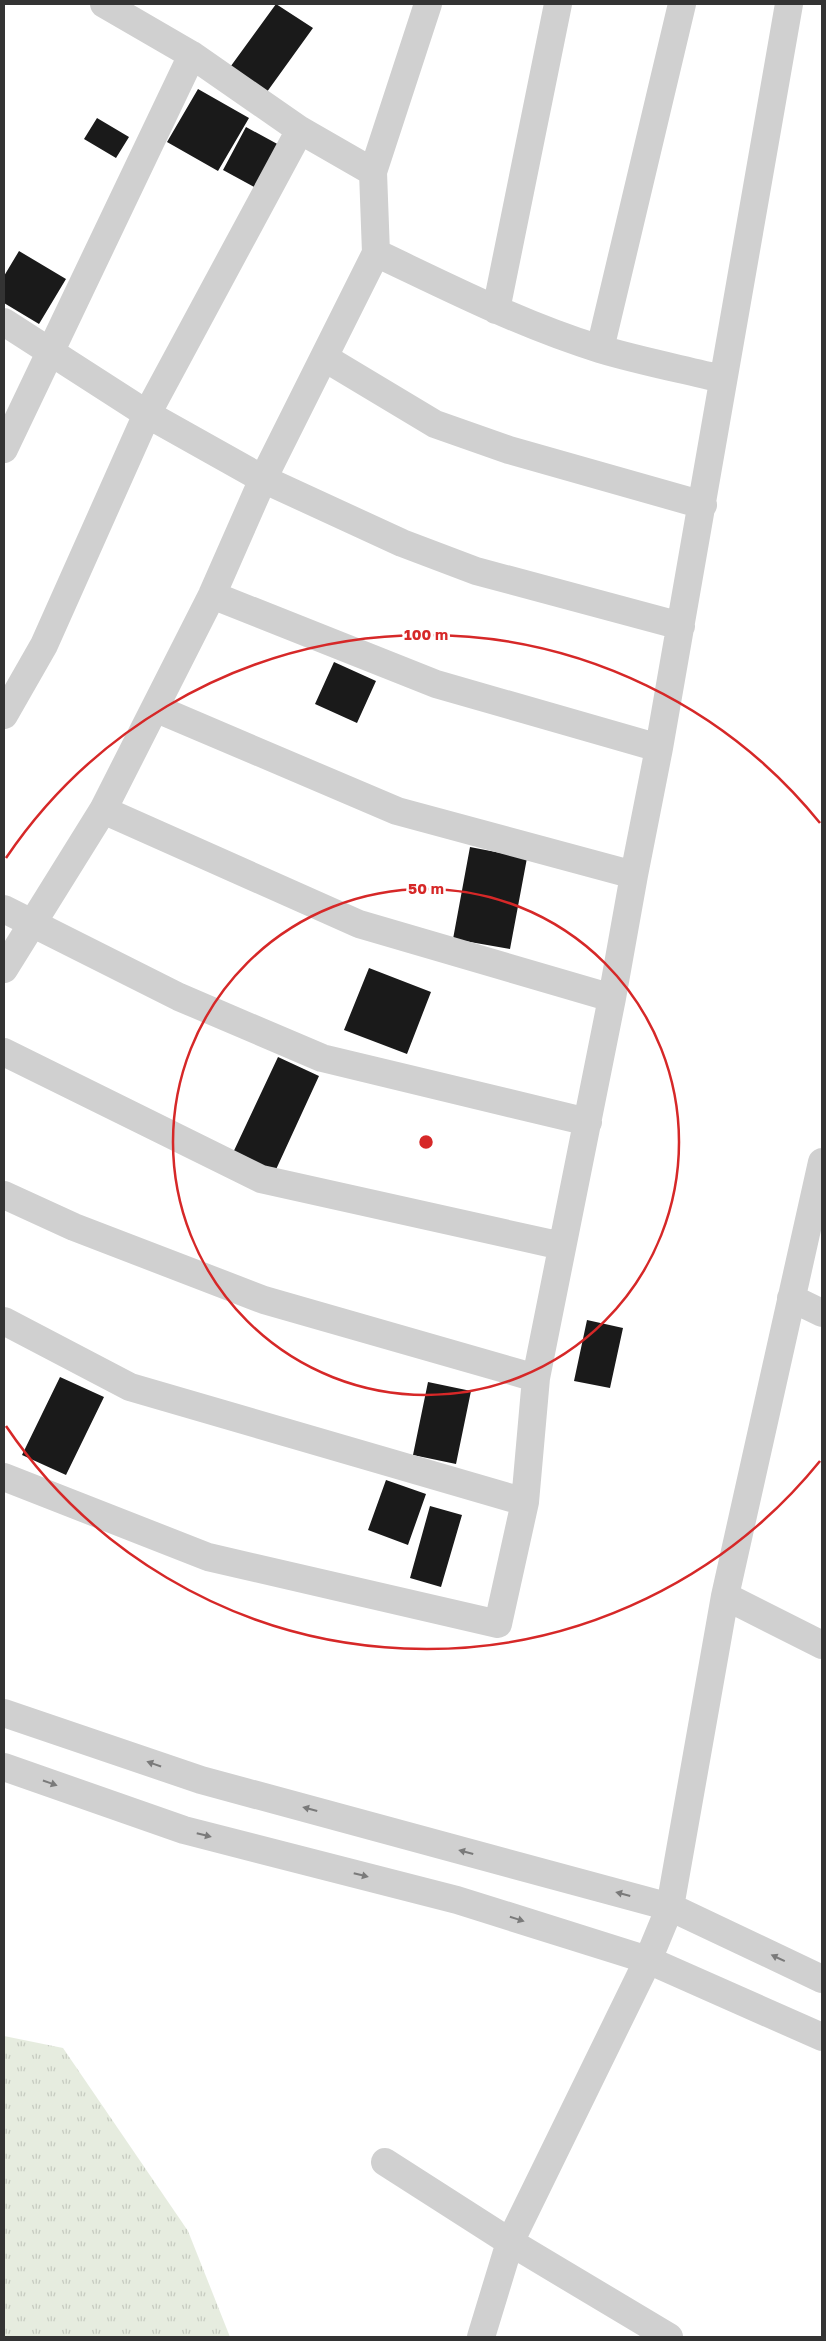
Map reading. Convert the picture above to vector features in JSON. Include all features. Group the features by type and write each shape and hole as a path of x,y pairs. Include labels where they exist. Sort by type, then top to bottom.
{"street":[{"path":"104,4 192,56 300,130 373,172"},
{"path":"4,969 103,810 212,595 263,479 376,253 373,172 428,4"},
{"path":"496,310 558,4"},
{"path":"600,349 682,4"},
{"path":"4,1476 208,1557 498,1624 524,1502 536,1378 588,1122 659,748 703,505 722,379 789,4"},
{"path":"4,449 192,56"},
{"path":"4,716 44,645 147,414 300,130"},
{"path":"376,253 496,310 600,349 722,379"},
{"path":"4,322 49,353 147,414 263,479 402,543 476,571 681,626"},
{"path":"325,358 435,424 509,450 703,505"},
{"path":"212,595 436,684 659,748"},
{"path":"155,708 398,811 634,875"},
{"path":"103,810 360,924 612,998"},
{"path":"4,909 179,997 322,1058 588,1122"},
{"path":"4,1052 261,1179 562,1246"},
{"path":"481,2337 510,2242 648,1960 670,1907 725,1596 822,1162"},
{"path":"4,1195 74,1227 264,1300 536,1378"},
{"path":"791,1298 822,1313"},
{"path":"4,1321 130,1387 524,1502"},
{"path":"725,1596 822,1646"},
{"path":"4,1713 201,1780 670,1907 822,1979"},
{"path":"4,1767 184,1830 457,1900 648,1960 822,2037"},
{"path":"385,2162 510,2242 669,2337"}],"green space":[{"path":"4,2036 63,2048 188,2231 230,2337 4,2337"}],"building":[{"path":"276,4 313,28 264,96 228,70"},
{"path":"198,89 249,118 218,171 167,142"},
{"path":"97,118 129,137 116,158 84,139"},
{"path":"246,127 281,146 258,189 223,170"},
{"path":"19,251 66,279 39,324 4,303 4,276"},
{"path":"334,662 376,681 357,723 315,704"},
{"path":"470,847 527,858 510,949 453,939"},
{"path":"369,968 431,992 407,1054 344,1030"},
{"path":"278,1057 319,1076 273,1176 231,1157"},
{"path":"587,1320 623,1328 610,1388 574,1381"},
{"path":"60,1377 104,1397 66,1475 22,1455"},
{"path":"428,1382 471,1391 456,1464 413,1455"},
{"path":"386,1480 426,1494 408,1545 368,1530"},
{"path":"430,1506 462,1515 441,1587 410,1578"}]}
